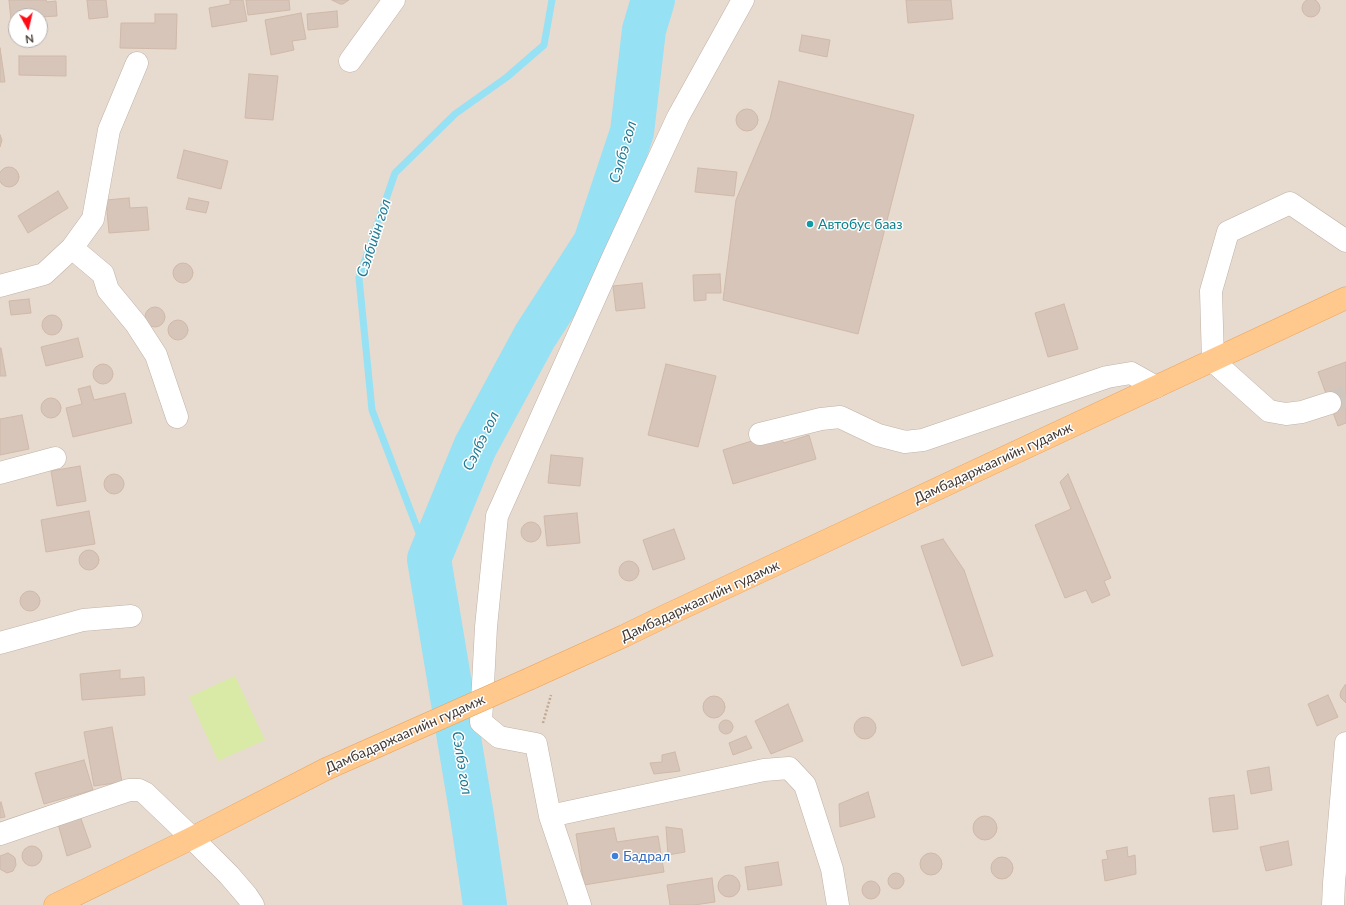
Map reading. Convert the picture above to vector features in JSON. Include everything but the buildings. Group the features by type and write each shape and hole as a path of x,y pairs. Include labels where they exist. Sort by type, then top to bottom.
{"main road":[{"name":"Дамбадаржаагийн гудамж","path":"55,905 192,838 326,769 624,636 1346,298"}],"street":[{"path":"350,60 394,0"},
{"path":"580,905 550,816 536,744 500,737 481,722 486,627 497,516 614,255 678,117 743,0"},
{"path":"0,286 44,274 72,248 93,219 109,130 138,62"},
{"path":"1330,403 1302,412 1286,414 1269,411 1213,360 1211,291 1228,232 1290,203 1346,240"},
{"path":"72,248 103,274 108,290 136,324 156,355 177,417"},
{"path":"760,434 821,419 840,417 878,436 905,442 917,441 1107,378 1130,373 1156,387"},
{"path":"0,473 55,458"},
{"path":"0,643 83,620 131,616"},
{"path":"1333,905 1344,788 1346,743"},
{"path":"550,816 764,770 789,768 805,785 832,869 838,905"},
{"path":"0,834 130,790 139,790 145,793 192,838 228,875 253,905"}],"shaded area":[{"path":"0,0 1346,0 1346,905 0,905"}],"green space":[{"path":"235,676 265,740 218,761 189,697"}],"waterway":[{"name":"Сэлбийн гол","path":"429,559 372,410 359,278 395,173 455,114 507,77 544,45 552,0"},
{"name":"Сэлбэ гол","path":"485,905 472,816 429,559 475,447 535,336 595,243 632,132 644,30 653,0"}],"tunnel":[{"path":"1330,403 1346,396"}],"place":[{"name":"Автобус бааз","path":"810,224"},
{"name":"Бадрал","path":"615,856"}]}
